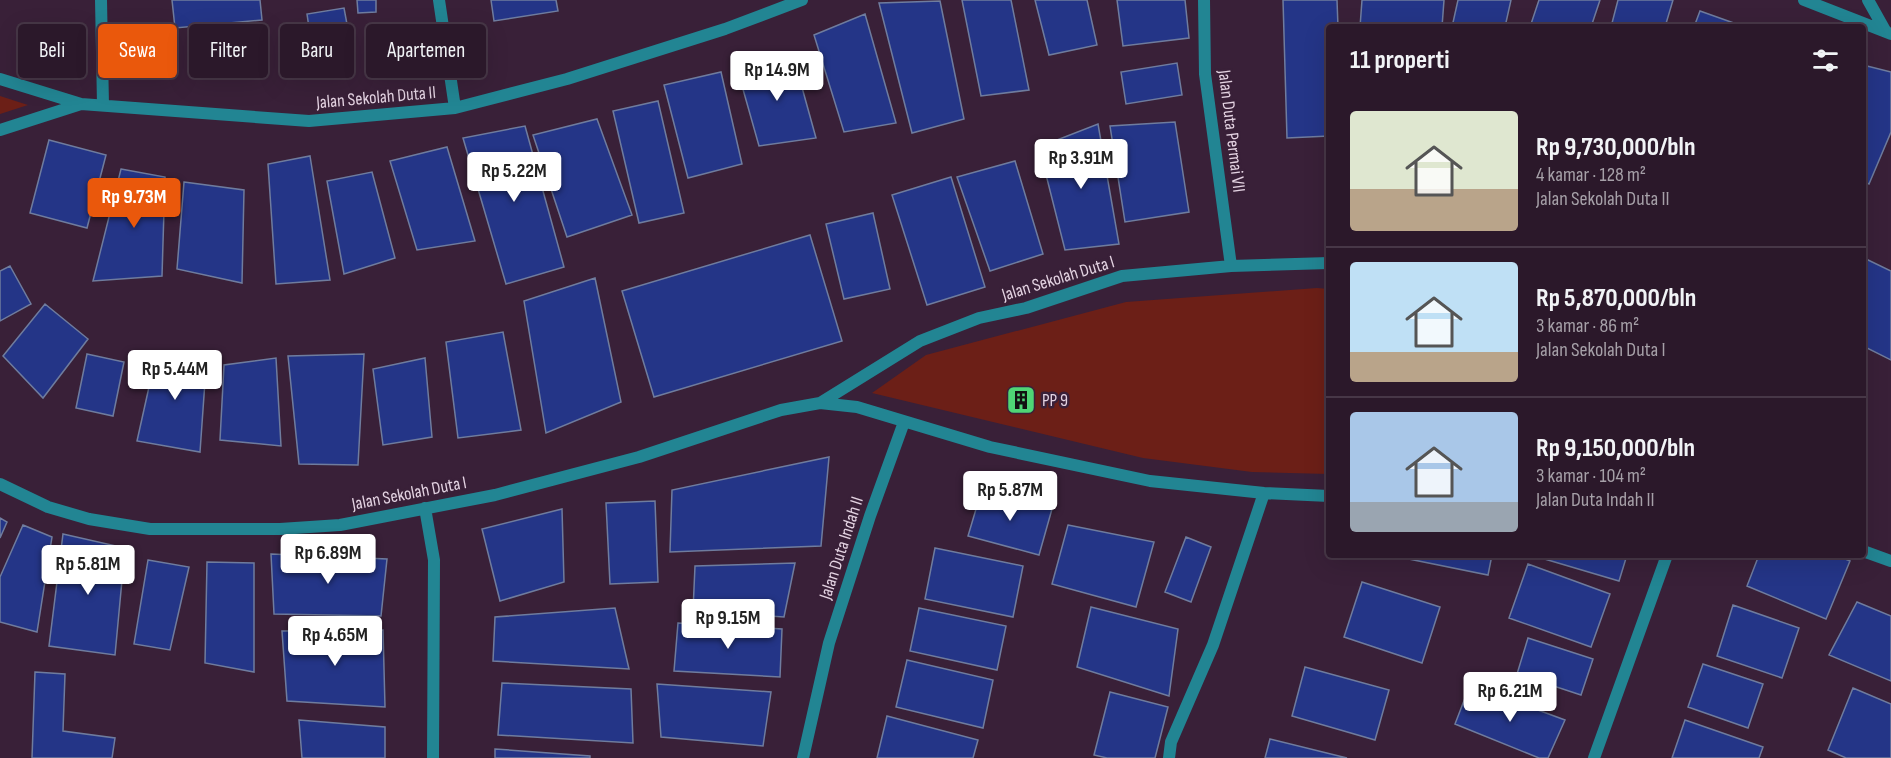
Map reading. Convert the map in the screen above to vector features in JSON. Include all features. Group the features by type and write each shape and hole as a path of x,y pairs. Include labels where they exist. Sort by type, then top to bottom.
{"street":[{"path":"100,0 103,105"},
{"path":"439,0 455,108"},
{"name":"Jalan Sekolah Duta II","path":"0,79 81,104 309,121 455,108 567,79 725,29 775,5 802,0"},
{"name":"Jalan Duta Permai VII","path":"1204,0 1205,75 1231,266"},
{"path":"1804,0 1865,24"},
{"path":"1868,0 1888,33"},
{"path":"1866,24 1888,33"},
{"name":"Jalan Sekolah Duta II","path":"0,130 81,104"},
{"name":"Jalan Sekolah Duta I","path":"820,403 920,341 979,318 1026,309 1122,276 1231,266 1326,263"},
{"name":"Jalan Sekolah Duta I","path":"0,484 48,507 90,519 150,529 280,529 340,525 495,495 639,457 781,410 820,403 857,407 990,447 1150,481 1264,493 1326,495"},
{"name":"Jalan Duta Indah II","path":"803,758 829,643 870,516 904,422"},
{"path":"1169,758 1171,742 1213,645 1264,493"},
{"path":"425,508 434,560 433,758"},
{"path":"1866,552 1891,561"},
{"path":"1594,758 1666,558"}],"shaded area":[{"path":"0,96 28,105 0,114"},
{"path":"1326,289 1326,474 1252,472 1143,458 872,393 926,355 1126,302"}],"building":[{"path":"172,0 260,0 262,20 189,24 189,27 177,28 177,24 175,24"},
{"path":"357,0 376,0 376,12 358,13"},
{"path":"491,0 556,0 558,11 494,21"},
{"path":"962,0 1011,0 1029,90 981,96"},
{"path":"1035,0 1087,0 1097,45 1049,55"},
{"path":"1117,0 1185,0 1189,38 1123,46"},
{"path":"1283,0 1337,0 1338,24 1326,24 1326,136 1287,138"},
{"path":"1362,0 1444,0 1442,24 1360,24"},
{"path":"1458,0 1511,0 1506,24 1453,24"},
{"path":"1539,0 1600,0 1592,24 1531,24"},
{"path":"1618,0 1673,0 1666,24 1612,24"},
{"path":"940,1 964,119 912,133 879,3"},
{"path":"344,8 347,24 308,24 307,14"},
{"path":"1700,11 1737,24 1695,24"},
{"path":"865,14 896,123 844,132 814,35"},
{"path":"793,55 816,138 759,146 737,68"},
{"path":"1177,63 1182,95 1126,104 1121,72"},
{"path":"1866,66 1891,72 1891,132 1869,184 1866,182"},
{"path":"721,72 742,164 688,178 664,85"},
{"path":"658,101 684,213 639,223 613,111"},
{"path":"597,119 632,215 567,237 533,135"},
{"path":"1175,122 1189,212 1125,222 1110,126"},
{"path":"1098,124 1119,244 1065,250 1039,147"},
{"path":"525,126 564,267 506,284 463,138"},
{"path":"49,140 106,155 87,228 30,213"},
{"path":"447,147 475,241 417,250 390,161"},
{"path":"310,156 330,280 276,284 268,164"},
{"path":"1015,161 1043,254 990,271 957,177"},
{"path":"121,169 165,177 162,276 93,281"},
{"path":"372,172 395,258 344,274 327,181"},
{"path":"951,177 985,287 927,305 892,195"},
{"path":"184,182 244,190 242,283 177,269"},
{"path":"873,213 890,289 844,299 826,224"},
{"path":"810,235 842,341 654,397 622,291"},
{"path":"1866,259 1891,271 1891,360 1866,348"},
{"path":"10,266 31,304 0,321 0,271"},
{"path":"595,278 621,402 546,433 524,301"},
{"path":"45,304 88,339 43,398 3,356"},
{"path":"503,332 521,430 458,438 446,342"},
{"path":"157,351 207,353 200,452 137,441"},
{"path":"87,354 124,362 113,416 76,408"},
{"path":"364,354 358,465 299,464 288,356"},
{"path":"276,358 281,446 220,440 224,365"},
{"path":"425,358 432,437 383,445 373,369"},
{"name":"PP 9","path":"1030,388 1033,408 1012,412 1009,392"},
{"path":"829,457 821,546 670,552 672,490"},
{"path":"982,489 1052,509 1039,555 968,536"},
{"path":"655,501 658,582 610,584 606,503"},
{"path":"562,509 564,582 500,601 482,529"},
{"path":"0,518 7,522 0,538"},
{"path":"23,525 52,537 37,632 0,622 0,577"},
{"path":"1068,525 1154,542 1136,607 1052,584"},
{"path":"63,534 125,548 115,655 49,646"},
{"path":"1186,537 1211,547 1191,602 1165,592"},
{"path":"935,548 1023,566 1013,617 925,599"},
{"path":"271,554 387,559 381,616 274,614"},
{"path":"1404,558 1491,558 1488,575"},
{"path":"1541,558 1626,558 1619,581"},
{"path":"1758,558 1843,558 1850,561 1826,619 1747,586"},
{"path":"148,560 189,567 170,650 134,644"},
{"path":"207,562 254,563 254,672 205,663"},
{"path":"795,563 784,617 693,611 695,566"},
{"path":"1528,564 1610,594 1591,647 1509,618"},
{"path":"1362,582 1440,607 1422,663 1344,637"},
{"path":"1857,602 1891,616 1891,681 1829,655"},
{"path":"1733,605 1799,628 1782,678 1717,656"},
{"path":"1091,607 1178,629 1169,696 1077,667"},
{"path":"615,608 629,669 493,661 495,617"},
{"path":"919,608 1006,626 997,670 910,651"},
{"path":"678,623 782,629 780,677 674,671"},
{"path":"383,630 385,707 287,701 282,631"},
{"path":"1528,638 1593,659 1581,695 1517,674"},
{"path":"907,660 993,680 983,728 896,707"},
{"path":"1703,664 1763,684 1748,728 1688,707"},
{"path":"1305,667 1389,690 1375,740 1292,716"},
{"path":"35,672 65,674 63,731 115,738 112,758 32,758"},
{"path":"502,683 631,689 633,743 498,735"},
{"path":"657,684 771,692 763,746 661,737"},
{"path":"1470,685 1565,720 1548,758 1539,758 1455,724"},
{"path":"1853,688 1891,704 1891,758 1846,758 1828,750"},
{"path":"1110,692 1168,707 1155,758 1107,758 1094,755"},
{"path":"887,716 978,740 973,758 877,758"},
{"path":"299,720 385,727 385,758 302,758"},
{"path":"1685,720 1763,747 1759,758 1672,758"},
{"path":"1270,739 1347,758 1265,758"},
{"path":"495,749 590,756 590,758 495,758"}],"place":[{"name":"PP 9","path":"1021,400"}]}
